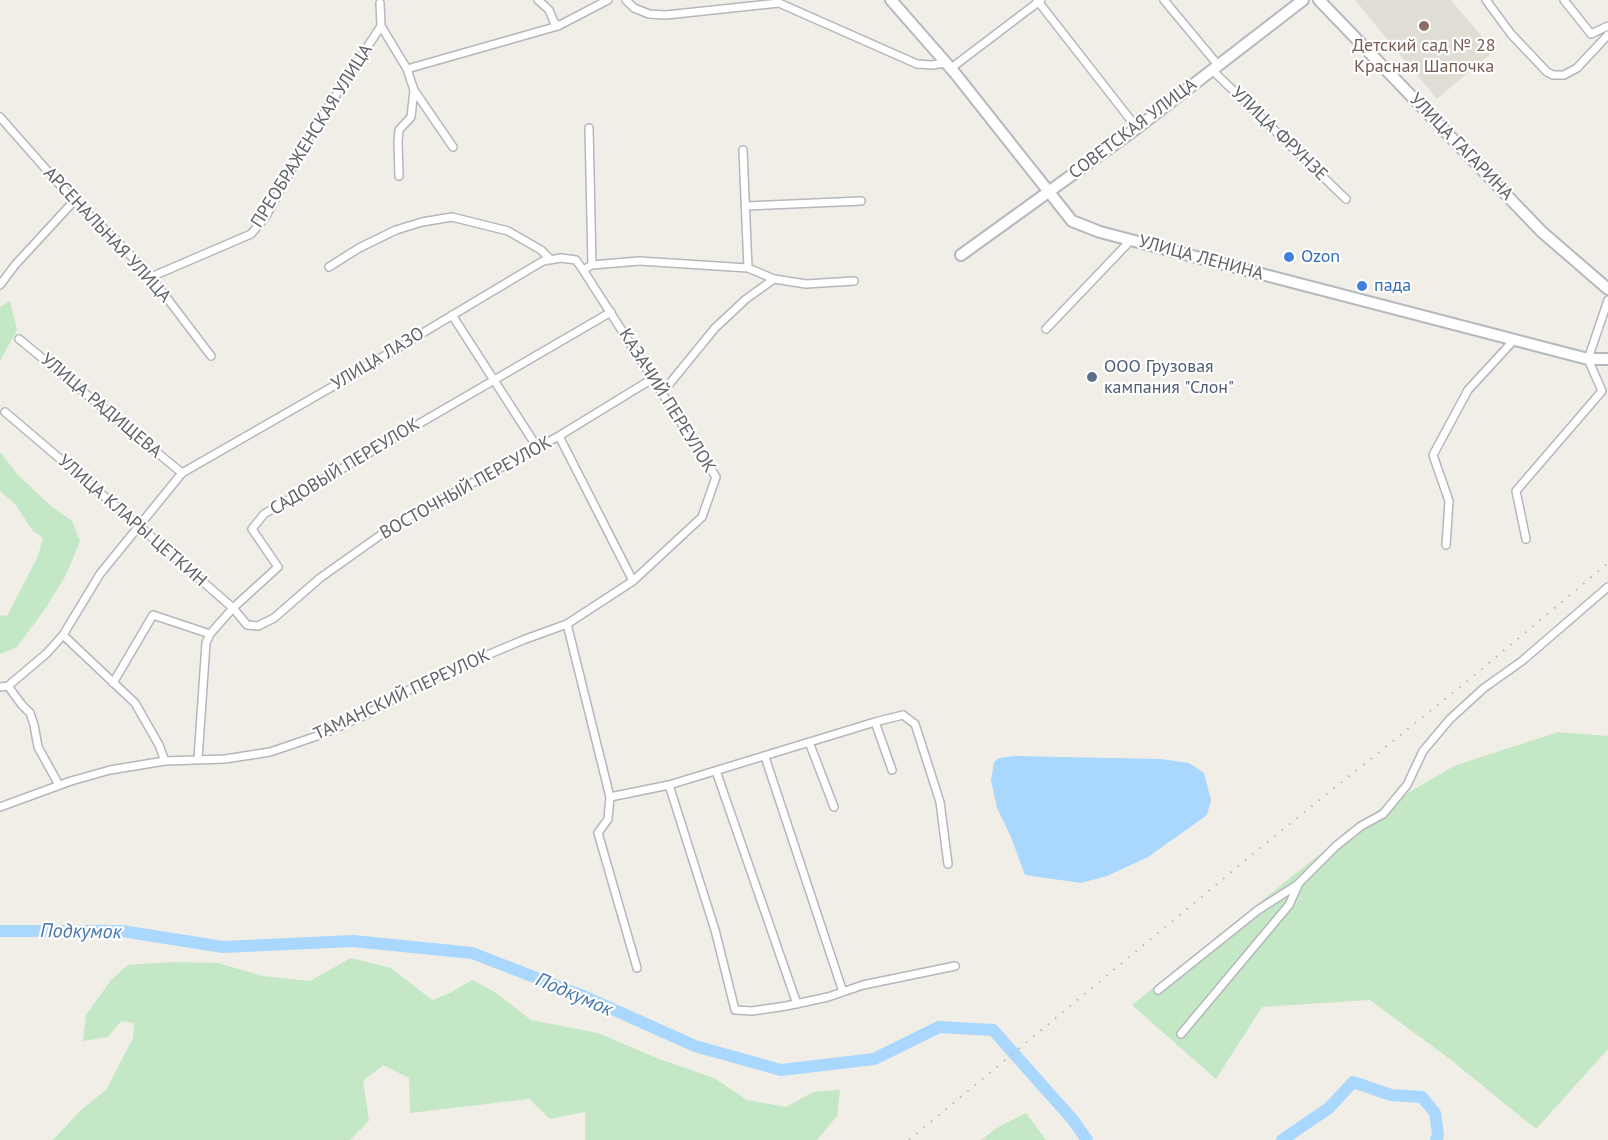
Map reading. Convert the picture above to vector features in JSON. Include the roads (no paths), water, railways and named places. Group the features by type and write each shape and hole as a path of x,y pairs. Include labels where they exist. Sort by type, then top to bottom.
{"street":[{"path":"538,0 549,10 558,26"},
{"path":"406,69 558,26 608,0"},
{"path":"626,0 633,8 649,14 666,15 779,3 917,64 947,66 1039,1 1137,128"},
{"name":"УЛИЦА ЛЕНИНА","path":"891,0 1072,221 1100,232 1514,340 1588,359 1608,359"},
{"name":"УЛИЦА ФРУНЗЕ","path":"1164,0 1215,68 1346,199"},
{"name":"СОВЕТСКАЯ УЛИЦА","path":"961,255 1137,128 1303,0"},
{"name":"УЛИЦА ГАГАРИНА","path":"1319,0 1542,232 1608,289"},
{"path":"1486,0 1511,34 1547,72 1559,76 1577,68 1608,35"},
{"path":"1564,0 1591,34 1608,26"},
{"name":"ПРЕОБРАЖЕНСКАЯ УЛИЦА","path":"151,277 251,234 266,216 312,132 381,26 381,1"},
{"path":"381,26 406,69 414,90 453,147"},
{"path":"399,176 399,130 411,117 414,90"},
{"name":"АРСЕНАЛЬНАЯ УЛИЦА","path":"2,122 74,201 151,277 212,356"},
{"path":"589,128 592,265"},
{"path":"743,150 748,268"},
{"path":"0,285 15,265 74,201"},
{"path":"746,206 861,201"},
{"path":"329,267 359,248 396,230 422,222 452,217 508,231 541,250 549,259 576,260 583,270 592,265 639,261 748,268 774,279 806,284 854,281"},
{"path":"1046,329 1131,240"},
{"name":"УЛИЦА ЛАЗО","path":"8,686 47,653 63,635 100,574 182,473 344,380 535,265 549,259"},
{"name":"КАЗАЧИЙ ПЕРЕУЛОК","path":"583,270 716,477 702,517 633,581"},
{"path":"662,393 715,328 746,299 774,279"},
{"path":"1527,539 1516,490 1602,391 1588,359 1608,300"},
{"name":"САДОВЫЙ ПЕРЕУЛОК","path":"210,634 233,608 278,567 252,529 264,514 611,312"},
{"path":"453,315 537,447"},
{"name":"УЛИЦА РАДИЩЕВА","path":"19,339 182,473"},
{"path":"1446,545 1449,501 1433,455 1468,390 1514,340"},
{"name":"ВОСТОЧНЫЙ ПЕРЕУЛОК","path":"258,626 274,618 320,578 396,524 559,436 652,379"},
{"name":"УЛИЦА КЛАРЫ ЦЕТКИН","path":"5,412 233,608 247,625 258,626"},
{"path":"559,436 633,581"},
{"name":"ТАМАНСКИЙ ПЕРЕУЛОК","path":"0,807 59,785 110,770 165,761 225,759 270,752 322,734 366,714 421,683 567,624 633,581"},
{"path":"1158,990 1258,910 1299,883 1336,846 1361,826 1383,814 1407,785 1423,751 1450,719 1484,688 1522,662 1608,587"},
{"path":"113,683 153,615 210,634 206,643 198,759"},
{"path":"567,624 610,797 608,819 598,833 637,968"},
{"path":"63,635 135,703 159,745 165,761"},
{"path":"0,687 8,686 30,713 38,747 59,785"},
{"path":"610,797 669,785 875,722 903,716 915,724 940,802 948,864"},
{"path":"875,722 892,770"},
{"path":"809,742 834,807"},
{"path":"765,757 843,992"},
{"path":"716,771 797,1004"},
{"path":"669,785 715,930 735,1010 752,1011 797,1004 863,985 955,966"},
{"path":"1181,1034 1289,905 1299,883"}],"water":[{"path":"1016,756 1161,759 1189,763 1204,773 1211,800 1207,815 1148,857 1107,876 1081,883 1025,875 997,808 991,780 994,762 999,758"}],"waterway":[{"name":"Подкумок","path":"0,931 122,931 223,947 353,941 472,953 581,995 695,1046 781,1070 874,1059 939,1027 993,1030 1073,1120 1087,1140"},
{"name":"Подкумок","path":"1282,1140 1329,1108 1353,1082 1391,1095 1422,1097 1435,1113 1438,1135 1436,1140"}],"railway":[{"path":"909,1140 1608,563"}],"place":[{"name":"Детский сад № 28 Красная Шапочка","path":"1424,26"},
{"name":"Ozon","path":"1289,257"},
{"name":"пада","path":"1362,286"},
{"name":"ООО Грузовая кампания \"Слон\"","path":"1092,377"}]}
